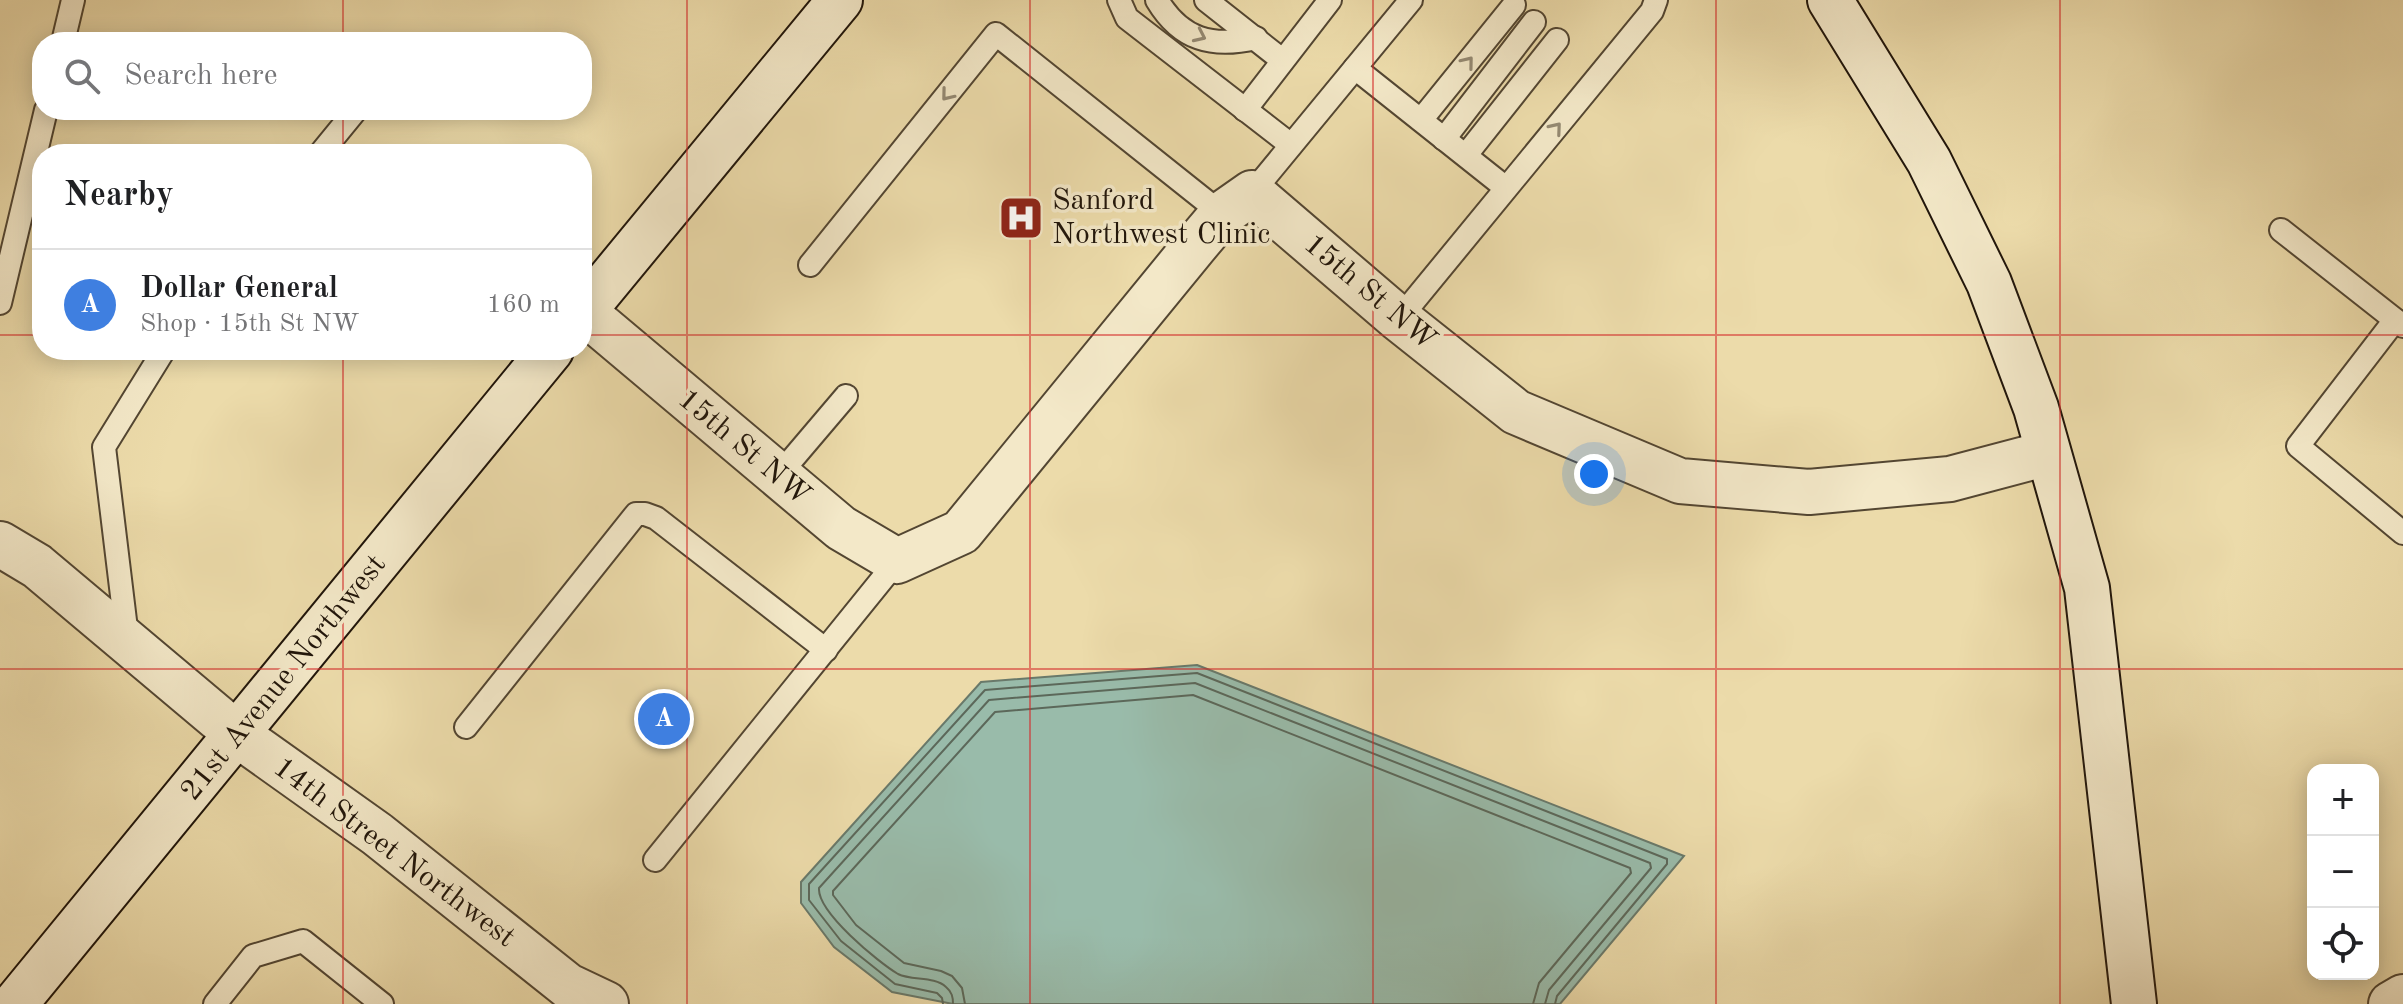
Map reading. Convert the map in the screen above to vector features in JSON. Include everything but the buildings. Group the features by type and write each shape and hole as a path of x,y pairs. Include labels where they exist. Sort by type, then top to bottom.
{"street":[{"path":"592,300 840,0"},
{"path":"1830,0 1929,161 1989,283 2036,408 2087,588 2134,1004"},
{"path":"897,561 961,532 1237,204"},
{"name":"15th St NW","path":"1237,204 1399,319 1516,412 1680,481 1809,492 1950,479 2048,453"},
{"name":"15th St NW","path":"592,320 841,528 897,561"},
{"name":"21st Avenue Northwest","path":"15,1004 543,360"},
{"name":"14th Street Northwest","path":"0,544 37,566 238,735 377,834 575,998"},
{"path":"2391,1004 2403,997"}],"lane":[{"path":"65,32 73,0"},
{"path":"1119,0 1127,18 1291,145"},
{"path":"1157,0 1165,14 1201,41 1229,44 1256,38"},
{"path":"1206,0 1282,60"},
{"path":"1245,110 1330,0"},
{"path":"810,265 996,34 1237,204 1291,145 1411,0"},
{"path":"1399,319 1652,11 1656,0"},
{"path":"1421,120 1514,5"},
{"path":"1444,139 1534,22"},
{"path":"1466,155 1557,40"},
{"path":"1355,68 1506,188"},
{"path":"38,144 44,120"},
{"path":"328,144 348,120"},
{"path":"0,303 32,169"},
{"path":"2281,230 2399,323 2298,446 2403,533"},
{"path":"128,643 104,447 158,360"},
{"path":"778,476 846,396"},
{"path":"466,727 636,514 656,518 826,650"},
{"path":"655,860 897,561"},
{"path":"215,1004 253,956 303,941 382,1004"}],"water":[{"path":"1197,665 1684,856 1560,1004 953,1004 892,992 834,947 801,903 801,882 981,682"}],"place":[{"name":"Sanford Northwest Clinic","path":"1021,218"},
{"name":"Dollar General","path":"664,719"}]}
